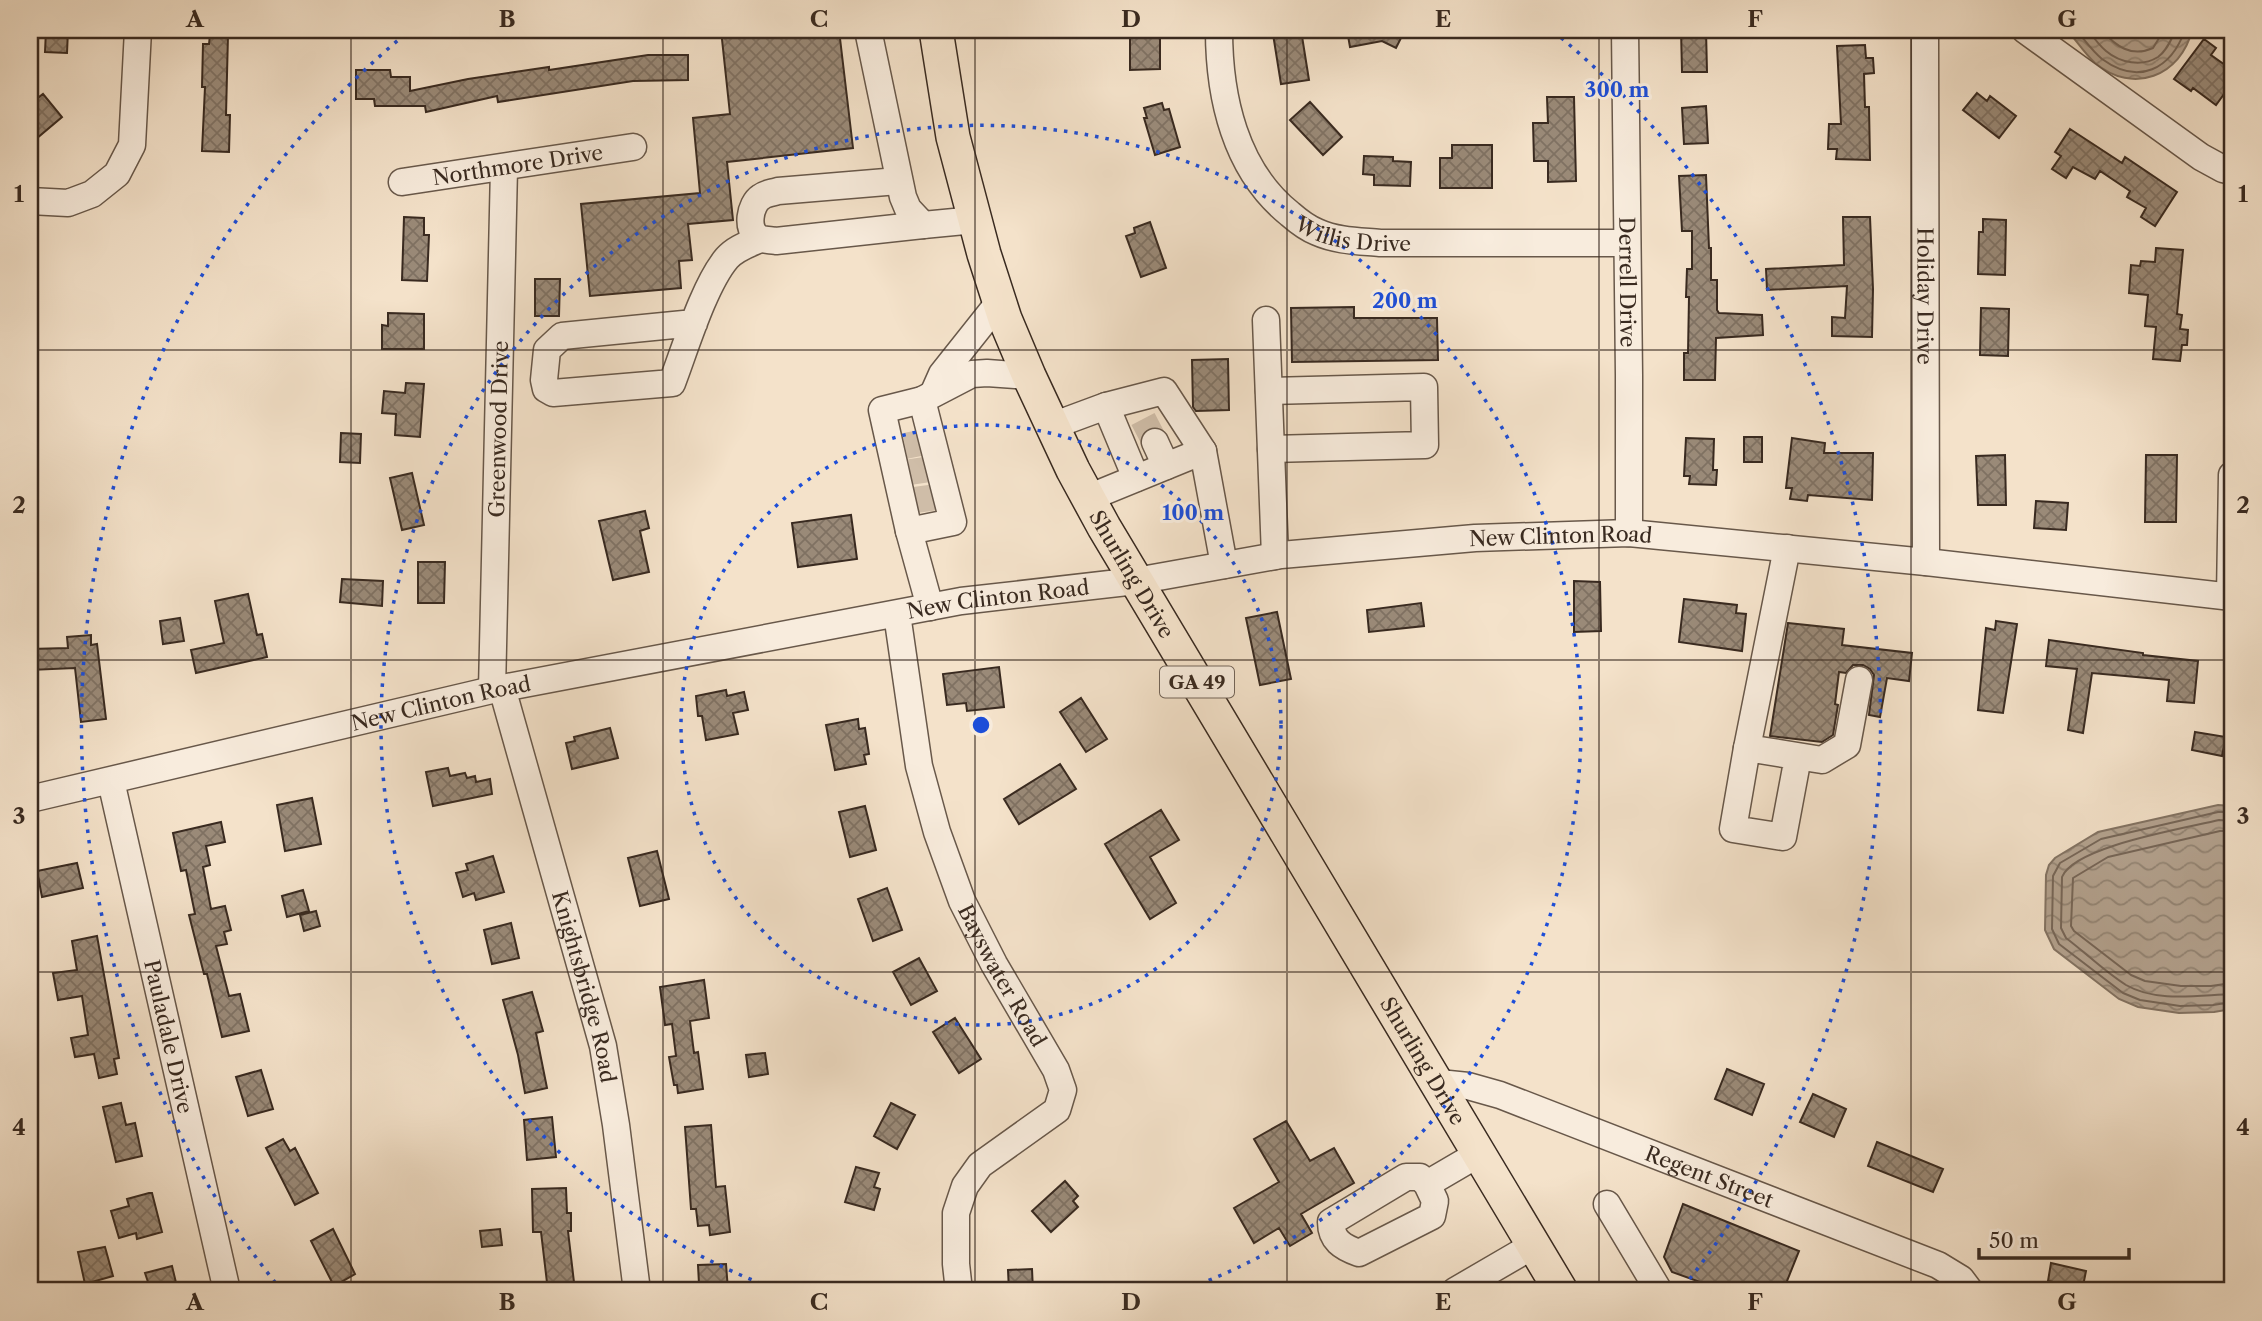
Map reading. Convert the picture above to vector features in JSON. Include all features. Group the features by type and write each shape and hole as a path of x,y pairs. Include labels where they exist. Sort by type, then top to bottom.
{"main road":[{"name":"Shurling Drive","path":"936,30 953,137 975,220 1000,301 1052,426 1088,498 1136,581 1561,1291"}],"street":[{"path":"30,201 68,203 92,194 117,174 132,145 138,30"},
{"path":"868,30 898,181 908,209 923,225"},
{"name":"Willis Drive","path":"1219,30 1221,74 1227,111 1240,147 1258,179 1280,206 1315,232 1340,240 1380,243 1628,243"},
{"name":"Derrell Drive","path":"1625,30 1629,533"},
{"name":"Holiday Drive","path":"1925,30 1926,562"},
{"path":"2025,30 2201,157 2232,171"},
{"name":"Northmore Drive","path":"402,182 633,148"},
{"name":"Greenwood Drive","path":"497,689 499,383 504,168"},
{"path":"760,239 751,226 751,213 755,202 763,195 778,191 898,181"},
{"path":"694,323 562,336 547,350 544,380 546,389 554,393 672,383 715,276 727,257 738,248 760,239 776,241 975,220"},
{"path":"930,607 909,531 925,498 913,444 928,396 942,374 1000,301"},
{"path":"1266,320 1275,556"},
{"path":"909,531 953,522 925,498 913,444 882,410 928,396 972,374 1029,376"},
{"path":"499,383 544,380"},
{"path":"1269,391 1424,387 1425,445 1271,449"},
{"path":"1136,478 1164,391 1203,451 1224,565"},
{"path":"1106,406 1136,478"},
{"path":"1052,426 1106,406 1150,431 1203,451"},
{"path":"2231,597 2232,475"},
{"path":"1088,498 1136,478"},
{"name":"New Clinton Road","path":"30,799 497,689 930,607 1136,581 1275,556 1475,538 1629,533 1926,562 2231,597"},
{"path":"1787,548 1733,829 1783,837 1798,757"},
{"name":"Bayswater Road","path":"897,614 919,766 936,832 962,901 994,964 1056,1070 1063,1090 1057,1110 980,1165 965,1186 956,1213 958,1291"},
{"path":"1747,748 1822,760 1847,745 1858,680"},
{"name":"Knightsbridge Road","path":"497,689 603,1046 617,1125 637,1291"},
{"name":"Pauladale Drive","path":"111,781 227,1291"},
{"name":"Regent Street","path":"1438,1083 1468,1086 1500,1095 1938,1265 1961,1279 1970,1291"},
{"path":"1427,1184 1480,1153"},
{"path":"1607,1205 1659,1291"},
{"path":"1462,1289 1534,1245"}],"water":[{"path":"2067,30 2192,30 2178,59 2154,76 2139,79 2110,73 2095,63"},
{"path":"2218,805 2232,806 2232,1009 2179,1013 2138,1007 2119,999 2054,949 2045,930 2046,875 2055,858 2098,832"}],"building":[{"path":"46,30 68,30 67,53 45,52"},
{"path":"721,30 839,30 853,148 727,162 733,220 688,224 692,260 679,261 681,288 590,296 581,204 700,193 693,118 730,114"},
{"path":"1130,30 1160,32 1160,69 1130,70"},
{"path":"1301,30 1309,80 1281,84 1273,34"},
{"path":"1347,30 1405,30 1396,48 1382,41 1350,47"},
{"path":"1681,30 1706,30 1707,72 1682,72"},
{"path":"210,35 228,35 226,115 230,115 229,152 202,151 205,87 202,87 203,44 209,44"},
{"path":"2204,39 2216,48 2211,55 2232,70 2232,83 2216,105 2193,88 2191,91 2174,79"},
{"path":"1865,45 1866,58 1873,58 1874,73 1864,74 1865,107 1869,107 1870,160 1836,159 1837,149 1828,149 1829,124 1841,124 1837,46"},
{"path":"648,55 688,55 688,80 633,81 498,102 497,96 426,112 425,106 375,106 374,99 356,99 356,70 390,70 391,77 410,77 410,91 468,79"},
{"path":"1977,93 1987,101 1990,96 2016,116 1999,138 1963,110"},
{"path":"43,94 62,117 30,144 30,104"},
{"path":"1547,97 1574,97 1576,181 1548,182 1548,161 1534,161 1533,123 1548,123"},
{"path":"1310,102 1342,137 1323,155 1290,120"},
{"path":"1162,103 1164,110 1169,109 1180,147 1155,155 1144,118 1147,118 1144,108"},
{"path":"1706,106 1708,143 1684,144 1682,108"},
{"path":"2070,129 2122,163 2125,157 2177,192 2155,226 2141,217 2146,208 2127,197 2130,191 2100,171 2095,179 2073,167 2066,178 2052,169 2061,156 2055,152"},
{"path":"1452,145 1492,145 1492,188 1440,188 1440,158 1452,158"},
{"path":"1364,156 1393,157 1393,161 1411,162 1410,186 1374,185 1374,175 1363,174"},
{"path":"1706,175 1711,280 1717,280 1717,310 1719,313 1762,315 1763,335 1716,338 1715,380 1684,380 1684,353 1688,353 1687,269 1692,269 1692,231 1682,231 1679,176"},
{"path":"404,217 424,218 424,235 429,235 427,281 402,280"},
{"path":"1843,217 1870,217 1872,337 1832,336 1832,317 1845,318 1847,286 1767,290 1766,269 1844,265"},
{"path":"1983,219 2006,220 2005,275 1978,274 1979,232 1983,232"},
{"path":"1150,222 1166,268 1141,277 1126,236 1135,233 1134,228"},
{"path":"2156,248 2183,250 2177,314 2182,315 2180,329 2188,330 2187,345 2182,345 2180,361 2153,359 2156,327 2145,326 2148,295 2129,293 2131,265 2140,266 2141,261 2155,262"},
{"path":"535,279 560,279 559,316 535,316"},
{"path":"1354,307 1354,318 1437,318 1438,360 1292,362 1291,308"},
{"path":"1981,308 2009,309 2008,356 1980,355"},
{"path":"388,313 424,314 424,349 382,349 382,325 388,326"},
{"path":"1228,359 1229,410 1196,411 1193,407 1192,360"},
{"path":"406,383 424,384 420,437 395,435 396,414 382,413 384,391 405,393"},
{"path":"341,433 361,434 360,463 340,462"},
{"path":"1744,437 1762,437 1762,462 1744,462"},
{"path":"1686,438 1714,439 1713,470 1717,470 1716,485 1689,484 1690,476 1684,476"},
{"path":"1792,438 1825,443 1824,453 1873,453 1872,500 1808,495 1807,501 1790,499 1792,488 1786,488"},
{"path":"2005,455 2006,505 1978,505 1976,456"},
{"path":"2146,455 2177,455 2176,522 2145,522"},
{"path":"412,473 424,525 402,530 390,478"},
{"path":"2036,501 2068,503 2066,530 2034,528"},
{"path":"645,511 649,528 640,531 649,572 613,580 599,521"},
{"path":"851,515 857,559 798,567 792,523"},
{"path":"418,562 445,562 444,603 418,603"},
{"path":"342,579 383,581 382,606 340,602"},
{"path":"1574,581 1600,582 1601,631 1574,632"},
{"path":"248,594 257,635 262,634 267,657 196,673 191,650 224,643 215,601"},
{"path":"1684,599 1737,605 1736,613 1746,614 1742,651 1679,642"},
{"path":"1421,603 1424,626 1369,632 1367,610"},
{"path":"1277,612 1291,679 1260,685 1246,618"},
{"path":"180,618 184,641 163,644 160,621"},
{"path":"1996,621 2017,624 2003,713 1978,710 1986,628 1995,630"},
{"path":"1788,623 1844,629 1842,645 1912,653 1909,681 1887,678 1880,717 1869,715 1874,675 1863,665 1853,665 1846,673 1839,672 1835,704 1838,705 1833,735 1822,742 1770,736"},
{"path":"91,635 91,645 97,644 106,719 81,722 75,668 30,670 30,649 68,648 67,637"},
{"path":"2049,640 2198,661 2194,703 2167,701 2169,680 2092,673 2083,733 2068,730 2077,669 2046,666"},
{"path":"999,667 1004,707 967,711 966,703 947,705 943,674"},
{"path":"726,690 727,696 744,692 748,710 733,713 738,734 706,740 702,716 698,716 696,696"},
{"path":"1081,698 1107,739 1086,752 1060,712"},
{"path":"858,719 859,729 865,728 869,754 864,755 866,764 835,770 826,725"},
{"path":"610,728 618,758 572,769 566,743 575,741 574,737"},
{"path":"2195,732 2226,737 2222,756 2192,750"},
{"path":"1060,764 1076,789 1019,824 1004,799"},
{"path":"448,768 450,776 465,773 467,778 475,776 476,782 490,779 492,794 433,806 426,772"},
{"path":"312,798 321,844 285,851 277,805"},
{"path":"865,806 876,850 850,857 839,812"},
{"path":"1161,810 1179,840 1150,857 1176,903 1150,919 1105,844"},
{"path":"221,822 225,842 206,846 210,865 203,867 211,909 225,906 231,930 224,932 227,944 216,946 229,996 240,994 249,1031 222,1037 189,915 195,914 186,870 181,871 173,833"},
{"path":"657,851 669,899 640,906 628,858"},
{"path":"493,856 504,892 476,900 474,893 463,897 456,873 468,870 466,864"},
{"path":"77,863 83,888 42,897 37,871"},
{"path":"887,888 902,930 873,941 858,899"},
{"path":"303,890 309,911 287,917 282,896"},
{"path":"316,911 320,926 304,931 300,915"},
{"path":"511,923 519,958 492,964 484,930"},
{"path":"97,936 119,1058 114,1059 117,1074 99,1078 94,1054 75,1057 71,1038 88,1035 82,996 58,1000 53,973 77,970 72,941"},
{"path":"919,958 937,991 911,1005 893,972"},
{"path":"704,980 709,1018 690,1021 703,1089 678,1093 669,1057 676,1056 672,1024 665,1025 660,987"},
{"path":"532,992 543,1031 536,1033 547,1088 525,1093 503,1000"},
{"path":"955,1018 981,1059 959,1073 933,1032"},
{"path":"765,1053 768,1074 749,1077 746,1055"},
{"path":"1727,1069 1764,1084 1752,1115 1715,1099"},
{"path":"261,1070 273,1109 248,1116 236,1077"},
{"path":"1813,1094 1846,1109 1834,1137 1800,1122"},
{"path":"121,1103 126,1125 135,1123 142,1156 116,1162 103,1107"},
{"path":"891,1103 915,1115 897,1149 874,1136"},
{"path":"552,1117 556,1157 527,1160 524,1120"},
{"path":"1286,1121 1310,1161 1334,1148 1354,1183 1301,1214 1312,1233 1290,1246 1279,1228 1254,1243 1234,1208 1279,1182 1254,1139"},
{"path":"711,1125 716,1187 725,1186 730,1232 710,1235 709,1225 698,1226 696,1209 691,1209 685,1127"},
{"path":"283,1139 290,1151 295,1148 318,1193 295,1205 266,1148"},
{"path":"1877,1142 1943,1169 1933,1192 1868,1166"},
{"path":"856,1167 879,1173 874,1187 880,1189 874,1210 845,1202"},
{"path":"1065,1181 1078,1196 1073,1201 1078,1207 1051,1232 1032,1211"},
{"path":"566,1188 567,1213 571,1213 571,1231 568,1231 575,1291 548,1291 541,1232 533,1232 532,1189"},
{"path":"152,1193 162,1232 137,1239 136,1233 119,1238 111,1211 129,1206 127,1199"},
{"path":"1683,1204 1799,1251 1783,1291 1725,1291 1672,1272 1664,1257"},
{"path":"333,1229 355,1274 334,1286 311,1241"},
{"path":"500,1229 502,1245 482,1247 480,1231"},
{"path":"105,1247 113,1276 85,1284 78,1252"},
{"path":"2051,1263 2086,1271 2082,1291 2057,1291 2059,1283 2048,1281"},
{"path":"726,1264 728,1290 705,1291 705,1284 699,1284 698,1265"},
{"path":"172,1266 178,1291 151,1291 145,1273"},
{"path":"1032,1269 1033,1291 1009,1291 1008,1270"}],"tunnel":[{"path":"1143,419 1155,442"},
{"path":"905,446 925,442"},
{"path":"910,472 931,469"},
{"path":"915,500 937,497"}]}
